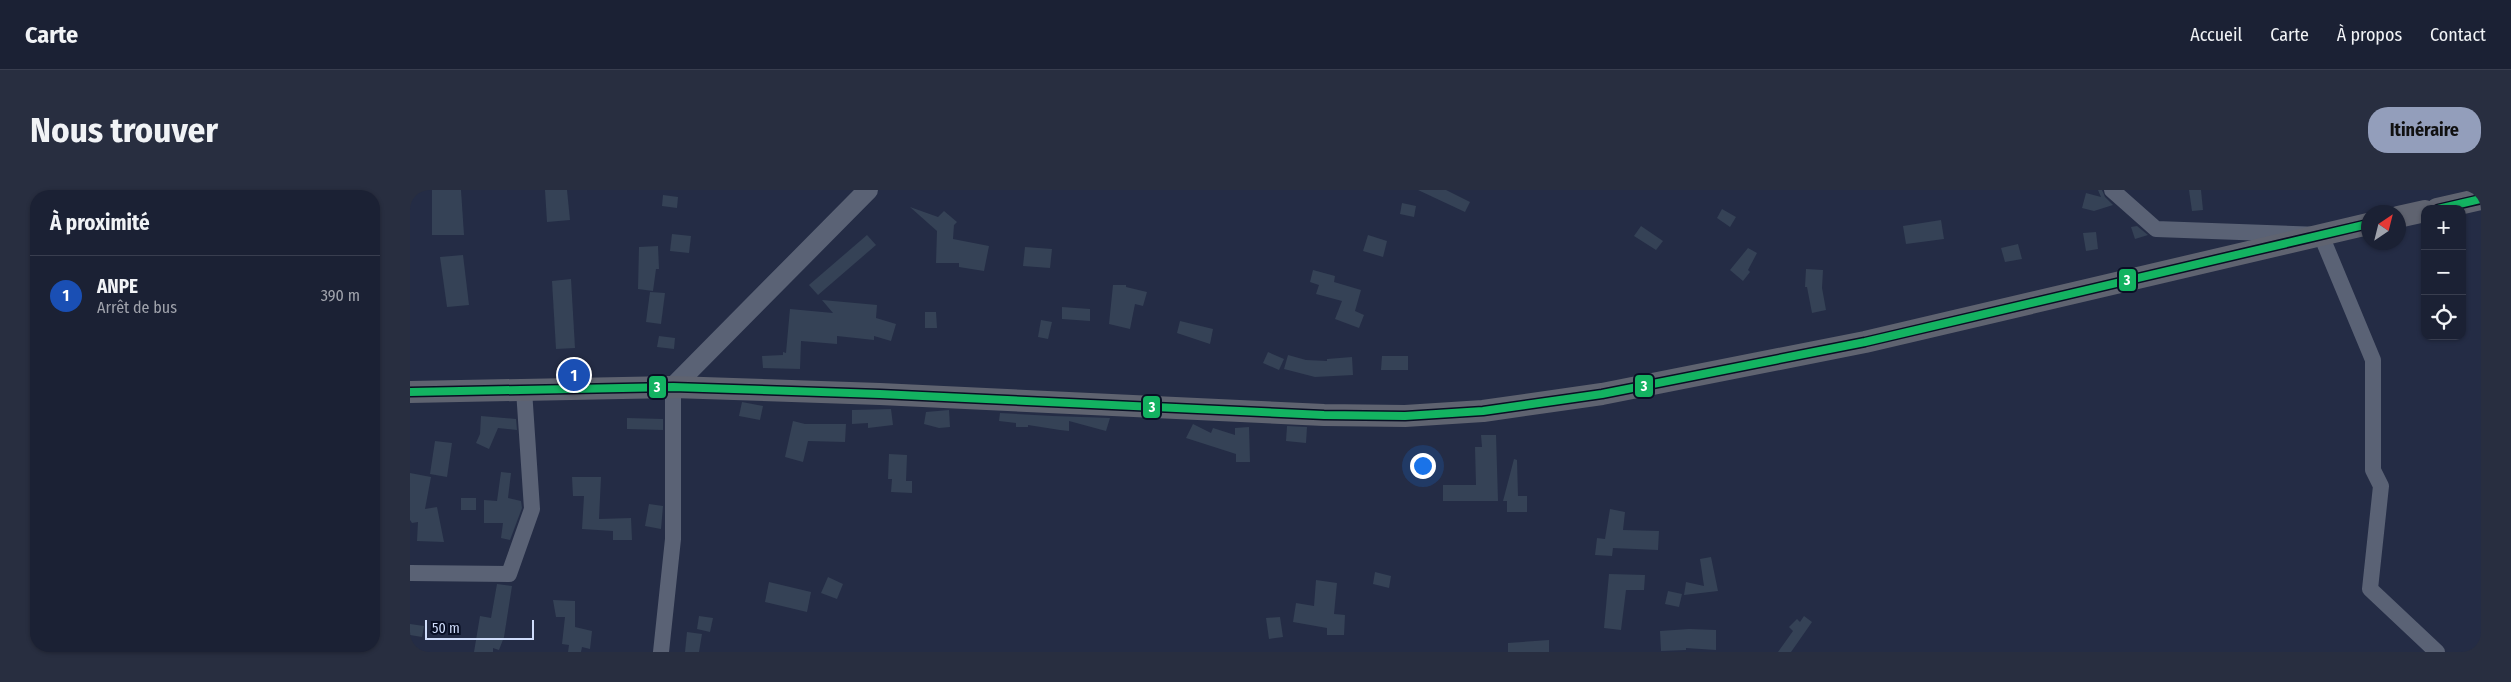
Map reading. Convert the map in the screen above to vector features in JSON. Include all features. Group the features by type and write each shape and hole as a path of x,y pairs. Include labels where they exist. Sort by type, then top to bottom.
{"main road":[{"path":"2455,205 2481,199"},
{"path":"2406,216 2421,213"},
{"path":"410,392 673,387 880,394 1324,415 1405,416 1483,412 1602,394 1865,342 2361,226"}],"street":[{"path":"661,652 674,539 673,387 868,190"},
{"path":"2112,190 2156,230 2321,235 2373,360 2372,470 2381,486 2370,589 2438,652"},
{"path":"410,573 509,574 532,509 524,390"}],"building":[{"path":"432,190 461,190 464,235 432,235"},
{"path":"545,190 567,190 570,220 547,222"},
{"path":"1418,190 1446,190 1470,202 1465,212"},
{"path":"2098,190 2102,190 2105,197 2113,205 2094,211 2082,208 2086,193 2101,197"},
{"path":"2189,190 2201,190 2203,210 2192,211"},
{"path":"663,195 678,197 677,208 662,206"},
{"path":"1402,203 1416,206 1414,217 1400,214"},
{"path":"910,207 938,217 944,211 957,222 954,225 953,239 989,246 984,271 959,267 959,263 936,263 937,231"},
{"path":"1722,209 1736,217 1730,227 1717,218"},
{"path":"1941,220 1944,239 1906,244 1903,226"},
{"path":"1641,226 1663,241 1656,250 1634,236"},
{"path":"2137,226 2148,235 2135,239 2131,227"},
{"path":"2096,232 2098,249 2086,251 2083,233"},
{"path":"672,234 691,236 689,253 670,251"},
{"path":"867,235 876,245 818,295 809,285"},
{"path":"1368,235 1387,241 1383,257 1363,251"},
{"path":"2018,244 2022,259 2005,262 2001,248"},
{"path":"658,246 659,269 656,269 653,291 638,289 639,247"},
{"path":"1025,247 1052,249 1050,268 1023,266"},
{"path":"1748,248 1757,253 1748,270 1750,272 1743,281 1730,270"},
{"path":"463,255 469,305 447,307 440,257"},
{"path":"1806,269 1823,270 1822,288 1826,310 1812,313 1807,287 1805,287"},
{"path":"1313,270 1335,276 1334,282 1361,290 1355,311 1364,315 1359,328 1335,319 1342,301 1316,294 1319,285 1310,282"},
{"path":"571,279 575,348 556,349 552,281"},
{"path":"1113,285 1126,285 1126,287 1147,292 1143,306 1135,304 1130,329 1109,324"},
{"path":"650,292 665,293 661,324 646,322"},
{"path":"822,300 877,305 876,318 896,324 891,341 874,336 874,340 837,336 837,344 801,341 800,369 763,368 762,356 783,355 783,352 786,353 790,309 833,313"},
{"path":"1062,307 1090,309 1090,321 1062,319"},
{"path":"925,312 936,312 937,328 925,328"},
{"path":"1041,320 1052,322 1048,339 1038,337"},
{"path":"1180,321 1213,329 1210,344 1177,333"},
{"path":"659,336 675,338 674,349 657,347"},
{"path":"1268,352 1284,359 1279,370 1263,363"},
{"path":"1288,355 1306,360 1327,361 1327,359 1352,357 1353,375 1315,377 1284,369"},
{"path":"1382,356 1408,356 1408,370 1381,370"},
{"path":"742,402 763,406 760,420 739,416"},
{"path":"891,409 893,425 868,428 868,423 852,424 852,410"},
{"path":"949,410 950,427 939,428 924,424 926,412"},
{"path":"1000,413 1110,418 1106,431 1069,421 1069,431 1028,425 1028,427 1016,427 1016,423 999,421"},
{"path":"481,416 516,419 517,430 498,428 489,449 476,443 480,434"},
{"path":"627,418 663,419 663,430 627,429"},
{"path":"793,421 805,424 846,424 845,442 808,441 803,462 785,457"},
{"path":"1193,424 1211,433 1213,428 1235,435 1235,428 1249,427 1250,462 1236,462 1236,454 1186,438"},
{"path":"1287,426 1307,427 1306,443 1286,441"},
{"path":"1481,435 1496,435 1498,501 1443,501 1443,485 1476,485 1475,447 1482,447"},
{"path":"435,441 452,443 447,477 430,474"},
{"path":"889,454 907,455 906,481 912,481 912,493 891,492 892,479 888,479"},
{"path":"1514,459 1517,460 1518,496 1527,496 1527,512 1507,512 1507,501 1503,501"},
{"path":"501,472 511,473 508,498 521,501 522,508 510,540 501,538 503,523 484,523 484,500 497,501"},
{"path":"410,473 431,477 425,509 437,507 444,542 417,541 418,522 412,523 410,520"},
{"path":"572,477 601,477 599,519 631,518 632,540 613,540 613,531 582,529 584,496 573,496"},
{"path":"461,498 476,498 476,510 461,510"},
{"path":"649,504 663,506 661,529 645,526"},
{"path":"1610,509 1625,512 1623,530 1659,531 1658,550 1613,548 1612,556 1595,555 1597,538 1605,539"},
{"path":"1711,557 1718,591 1684,595 1686,582 1704,586 1700,559"},
{"path":"1375,572 1391,576 1389,588 1373,584"},
{"path":"1609,574 1645,575 1644,590 1626,590 1621,630 1604,628"},
{"path":"828,577 843,584 837,599 821,593"},
{"path":"1316,580 1337,583 1334,614 1345,615 1344,635 1327,635 1327,628 1293,622 1296,603 1314,606"},
{"path":"769,582 811,592 807,612 765,602"},
{"path":"497,584 512,586 504,637 499,650 493,648 493,652 474,652 480,616 491,618"},
{"path":"1668,591 1682,594 1679,607 1665,604"},
{"path":"553,600 575,601 575,627 592,631 590,649 582,647 581,652 568,652 569,645 562,644 565,617 556,617"},
{"path":"699,616 713,618 710,632 697,629"},
{"path":"1804,616 1812,622 1791,652 1778,652 1793,631 1789,627 1797,619 1800,622"},
{"path":"1280,617 1283,637 1269,639 1266,618"},
{"path":"410,624 424,626 422,637 410,635"},
{"path":"1716,630 1716,650 1686,648 1686,650 1661,651 1660,631"},
{"path":"687,632 702,634 699,652 685,652"},
{"path":"1549,640 1549,652 1508,652 1508,643"}],"transit line":[{"name":"3","path":"2455,205 2481,199"},
{"name":"3","path":"410,392 673,387 880,394 1324,415 1405,416 1483,411 1602,394 1865,342 2361,226"}],"place":[{"name":"ANPE","path":"574,375"}]}
